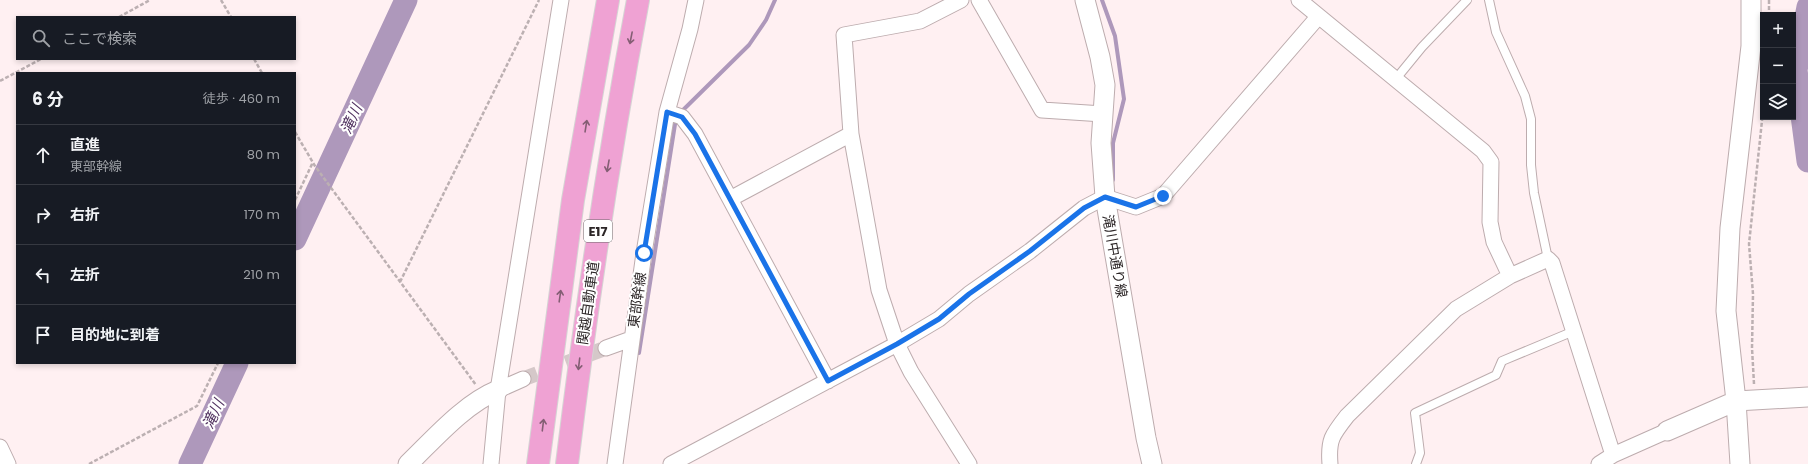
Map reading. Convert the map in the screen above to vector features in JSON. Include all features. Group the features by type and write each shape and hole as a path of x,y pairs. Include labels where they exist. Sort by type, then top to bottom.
{"highway":[{"name":"関越自動車道","path":"538,464 573,200 608,0"},
{"name":"関越自動車道","path":"567,464 580,352 603,199 638,0"}],"street":[{"path":"491,464 491,393 561,0"},
{"name":"東部幹線","path":"606,348 632,339 696,0"},
{"path":"961,0 920,21 844,35 851,134 879,290 897,344 925,397 969,464"},
{"path":"979,0 1042,110 1103,114"},
{"name":"滝川中通り線","path":"1085,0 1098,49 1105,85 1101,143 1105,197 1144,431 1152,464"},
{"path":"1299,0 1483,151 1491,162 1490,222 1494,242 1510,276"},
{"path":"1740,464 1736,401 1726,311 1730,228 1751,46 1751,0"},
{"path":"671,464 897,344 939,319 969,294 1030,251 1084,208 1105,197 1136,207 1163,196 1318,17"},
{"path":"674,114 695,134 828,381"},
{"path":"730,199 851,134"},
{"path":"1330,464 1329,447 1335,431 1352,411 1456,309 1510,276 1548,259 1552,263 1613,455"},
{"path":"615,464 632,339"},
{"path":"408,464 491,393 523,379"},
{"path":"1599,464 1613,455 1736,401 1758,401 1808,397"},
{"path":"0,447 8,464"}],"lane":[{"path":"1395,80 1422,47 1467,0"},
{"path":"1489,0 1496,32 1525,96 1531,119 1531,165 1534,193 1548,259"},
{"path":"1416,464 1420,453 1415,413 1496,375 1502,361 1574,331"}],"path":[{"path":"121,16 150,0"},
{"path":"221,0 229,16"},
{"path":"400,282 539,0"},
{"path":"1769,0 1769,12"},
{"path":"17,72 39,60"},
{"path":"255,60 261,72"},
{"path":"0,81 16,72"},
{"path":"1758,401 1752,348 1753,294 1749,244 1762,120"},
{"path":"296,134 315,166 400,282 491,393"},
{"path":"296,198 313,162"},
{"path":"89,464 197,406 218,364"}],"waterway":[{"name":"滝川","path":"296,237 406,0"},
{"path":"680,113 749,45 766,20 775,0"},
{"path":"1102,0 1115,36 1124,99 1113,143 1113,180"},
{"path":"1808,7 1796,70 1808,161"},
{"path":"639,353 676,118"},
{"name":"滝川","path":"190,464 237,364"}],"tunnel":[{"path":"523,379 606,348"}],"route":[{"path":"644,253 667,112 682,117 695,134 828,381 897,344 939,319 969,294 1030,251 1084,208 1105,197 1136,207 1163,196"}]}
